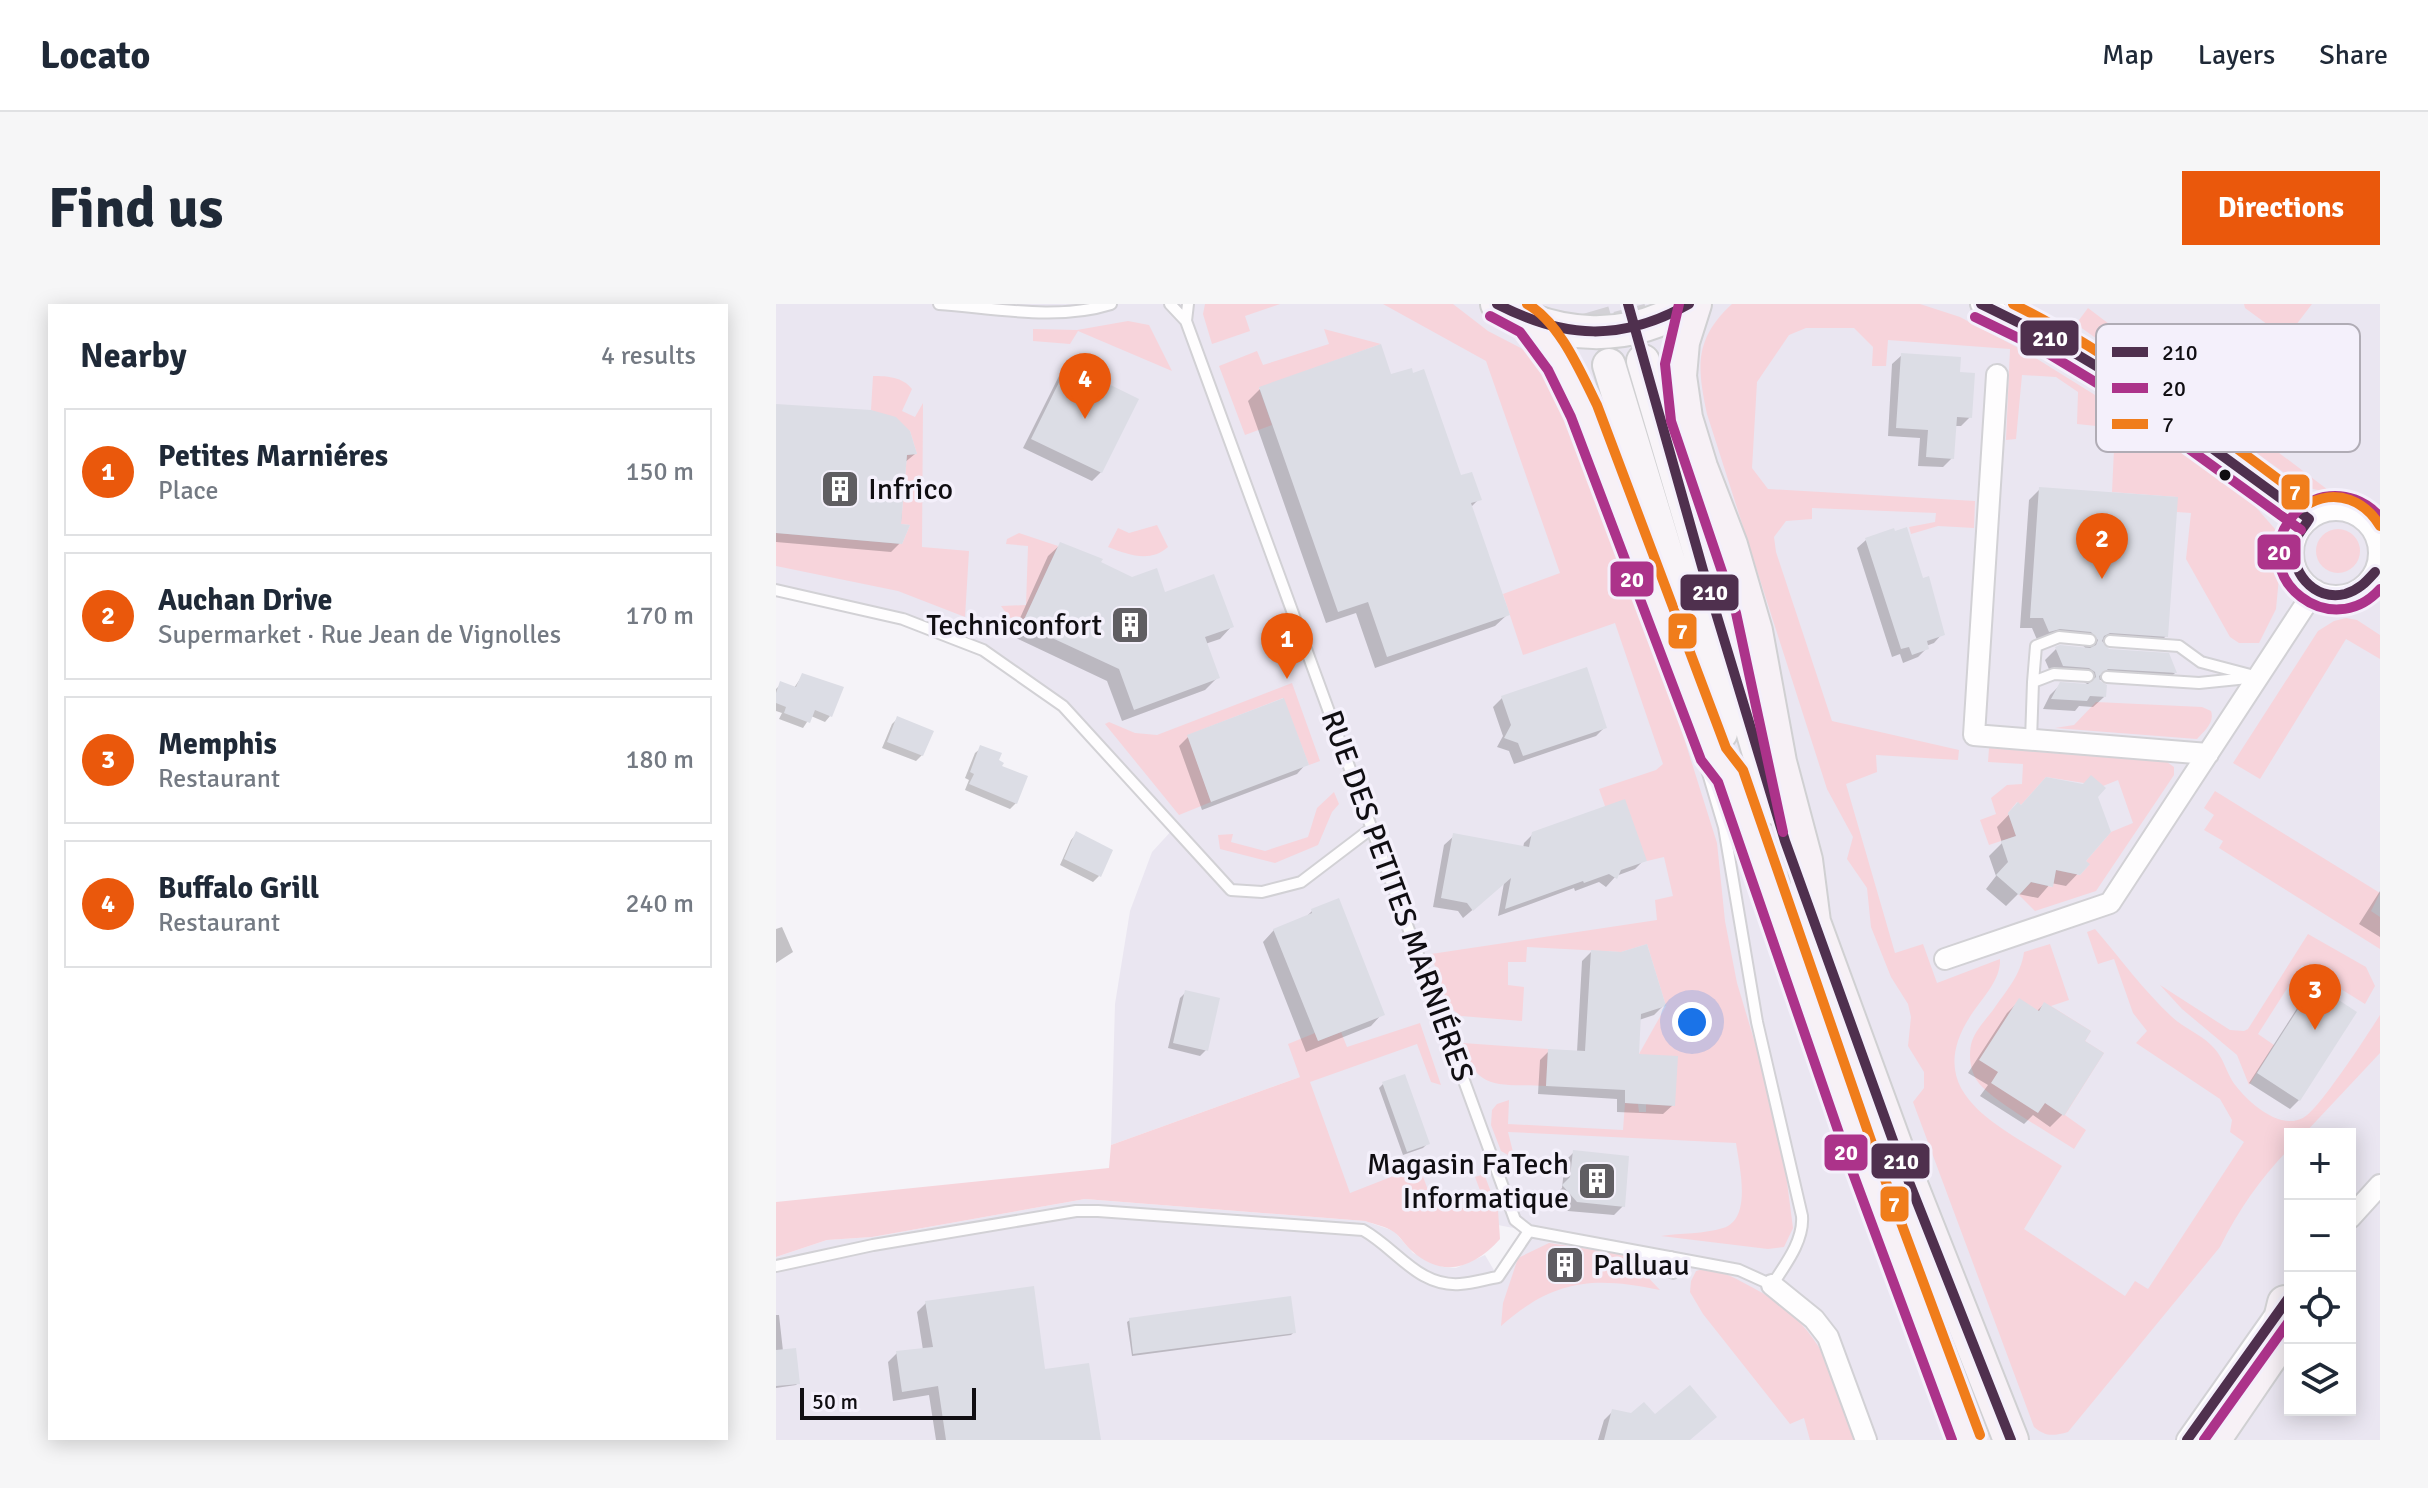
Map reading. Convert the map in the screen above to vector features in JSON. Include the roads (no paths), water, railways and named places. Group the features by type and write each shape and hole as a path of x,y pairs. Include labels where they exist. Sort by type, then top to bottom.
{"highway":[{"path":"1692,304 1682,342 1680,365 1685,418 1730,545 1755,631 1779,762 1805,860 1813,922 1896,1149 2010,1437"},
{"path":"1529,321 1560,363 1579,400 1714,755 1730,775 1864,1163 1967,1440"},
{"path":"2213,1440 2273,1352 2284,1310"}],"main road":[{"path":"1497,304 1529,321 1572,331 1610,331 1648,323 1692,304"},
{"path":"1643,361 1785,841 1813,922"},
{"path":"1609,365 1726,748 1730,775"}],"street":[{"path":"1981,304 2046,336 2096,366"},
{"path":"1997,375 1974,735 2208,754"},
{"path":"2217,452 2309,519"},
{"path":"2344,510 2374,518 2379,543 2378,573 2365,585 2352,593 2337,596 2315,590 2300,575 2293,556 2295,541 2309,519 2322,512 2344,510"},
{"path":"1945,959 2110,903 2315,590"},
{"path":"2356,1211 2380,1185"},
{"path":"1772,1285 1814,1319 1828,1337 1866,1440"},
{"path":"2187,1440 2284,1303"}],"lane":[{"path":"939,304 1063,313 1088,311 1111,304"},
{"name":"RUE DES PETITES MARNIÉRES","path":"1170,304 1186,321 1515,1220 1529,1231"},
{"name":"RUE DES PETITES MARNIÉRES","path":"1186,321 1188,304"},
{"path":"776,590 903,619 983,650 1063,706 1231,890 1262,892 1301,882 1372,828"},
{"path":"1722,630 1744,594"},
{"path":"776,1266 873,1245 1076,1211 1098,1211 1363,1230 1378,1239 1417,1274 1439,1283 1459,1284 1498,1277 1529,1231 1739,1270 1772,1285 1798,1241 1803,1229 1802,1216 1757,1022 1724,827 1678,682 1658,604"},
{"path":"2031,740 2036,646 2059,637 2090,640"},
{"path":"2110,641 2179,646 2201,662 2258,677"},
{"path":"2033,682 2054,674 2088,676"},
{"path":"2107,677 2199,683 2258,677"},
{"path":"1671,1257 1673,1273"}],"tunnel":[{"path":"1629,308 1643,361"},
{"path":"1593,311 1609,365"}],"place":[{"name":"Buffalo Grill","path":"1085,419"},
{"name":"Infrico","path":"840,489"},
{"name":"Auchan Drive","path":"2102,579"},
{"name":"Techniconfort","path":"1130,625"},
{"name":"Petites Marniéres","path":"1287,679"},
{"name":"Memphis","path":"2315,1030"},
{"name":"Magasin FaTech Informatique","path":"1597,1181"},
{"name":"Palluau","path":"1565,1265"}]}
